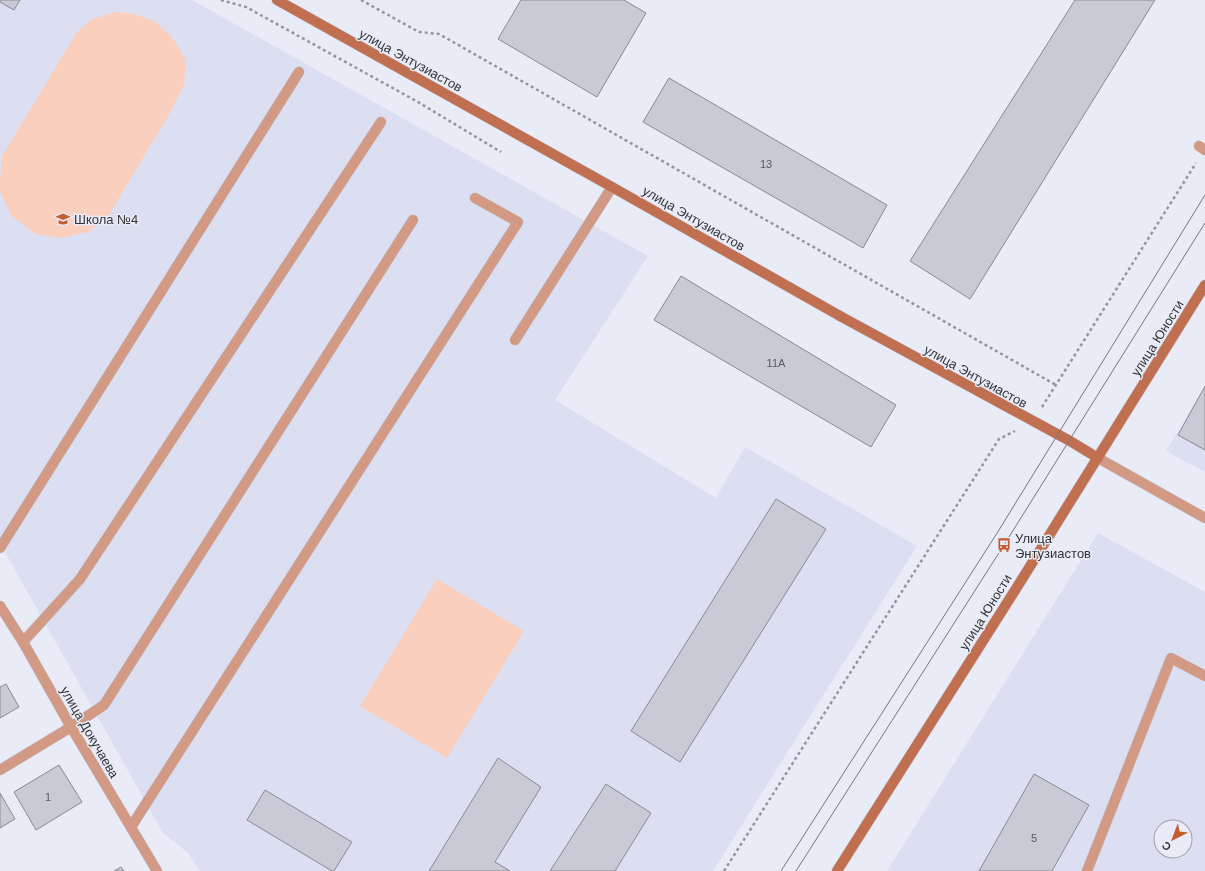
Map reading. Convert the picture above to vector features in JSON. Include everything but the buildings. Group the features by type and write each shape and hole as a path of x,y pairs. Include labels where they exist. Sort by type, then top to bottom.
{"street":[{"name":"улица Энтузиастов","path":"278,0 840,316 1070,441 1098,458"},
{"path":"0,548 299,72"},
{"path":"23,642 80,579 381,122"},
{"path":"516,340 612,187"},
{"path":"131,827 518,222 475,198"},
{"path":"0,770 104,705 413,220"},
{"name":"улица Юности","path":"837,871 1098,458 1205,285"},
{"path":"1098,458 1205,518"},
{"name":"улица Докучаева","path":"0,606 23,642 71,727 157,871"},
{"path":"1087,871 1171,658 1205,676"}],"path":[{"path":"221,0 246,8 418,102 501,152"},
{"path":"361,0 419,32 440,34 1056,385"},
{"path":"724,871 999,439 1033,421 1203,149"}],"shaded area":[{"path":"0,0 192,0 648,256 555,400 716,498 745,447 917,546 713,871 200,871 188,853 163,833 0,543"},
{"path":"115,12 135,14 156,22 172,37 186,60 184,84 171,111 107,218 88,232 62,238 35,234 11,215 0,191 2,156 77,32 92,19"},
{"path":"1205,387 1205,472 1166,451"},
{"path":"1098,533 1205,592 1205,871 887,871"},
{"path":"437,579 524,631 447,758 360,706"}],"tram line":[{"path":"781,871 999,530 1205,195"},
{"path":"796,871 1004,545 1205,223"}],"place":[{"name":"Школа №4","path":"63,219"},
{"name":"Улица Энтузиастов","path":"1004,545"}]}
